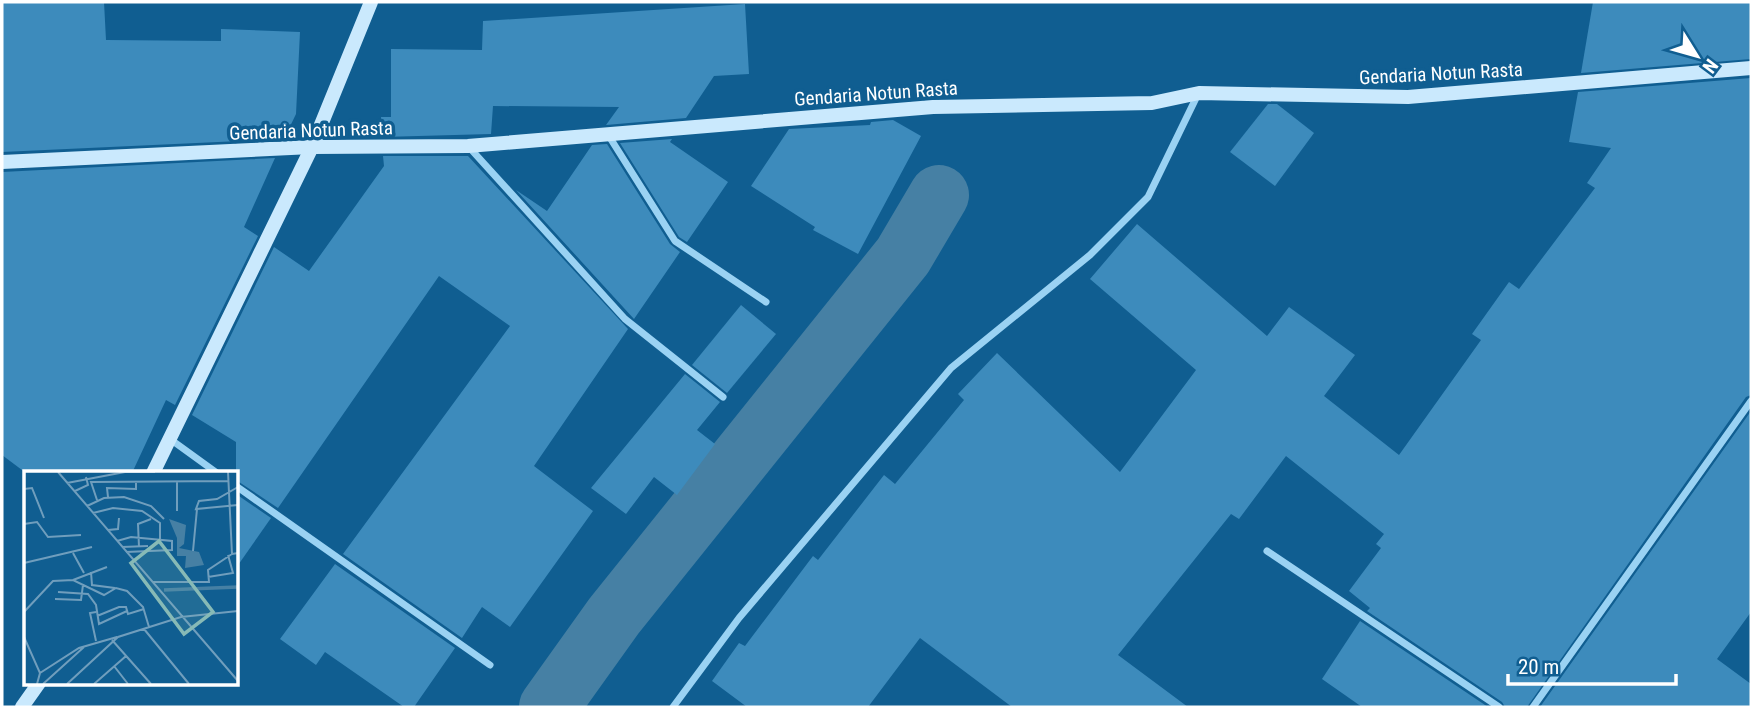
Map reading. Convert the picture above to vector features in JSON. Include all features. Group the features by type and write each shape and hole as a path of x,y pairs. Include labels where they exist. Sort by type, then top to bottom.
{"main road":[{"path":"154,471 312,147 371,2"},
{"name":"Gendaria Notun Rasta","path":"2,162 312,147 468,146 933,107 1152,103 1199,93 1408,97 1751,68"},
{"path":"22,707 38,684"}],"street":[{"path":"673,707 748,607 951,368 1090,255 1148,197 1199,93"},
{"path":"606,133 675,241 766,302"},
{"path":"468,146 625,319 723,397"},
{"path":"1533,707 1751,401"},
{"path":"170,439 214,471"},
{"path":"238,487 490,665"},
{"path":"1267,551 1499,707"}],"building":[{"path":"2,2 104,2 106,40 221,41 221,29 300,32 296,114 284,139 2,152"},
{"path":"1593,2 1751,2 1751,59 1581,73"},
{"path":"745,4 749,74 714,76 686,118 606,125 619,107 493,106 491,134 382,137 381,117 391,117 391,49 482,50 483,21"},
{"path":"1751,78 1751,395 1746,397 1527,707 1505,707 1502,702 1367,611 1370,608 1349,591 1381,548 1376,544 1384,534 1286,456 1239,519 1231,514 1118,655 1188,707 1012,707 920,638 868,707 747,707 712,681 739,643 745,646 813,556 818,560 884,475 895,484 964,400 958,394 997,353 1120,472 1196,370 1090,279 1137,224 1267,336 1289,307 1355,355 1324,396 1399,455 1481,340 1472,334 1509,282 1519,289 1595,188 1587,183 1611,148 1569,142 1578,92"},
{"path":"1268,104 1277,104 1314,133 1275,186 1230,152"},
{"path":"893,120 921,136 858,254 813,230 815,227 751,186 789,129 870,125 871,122"},
{"path":"672,139 670,142 728,182 687,242 679,237 620,143"},
{"path":"607,144 670,244 680,252 634,319 516,190 547,211 592,145"},
{"path":"383,156 468,156 628,329 534,466 593,511 510,627 482,607 462,638 343,554 510,326 439,276 278,508 238,481 236,442 192,415 274,247 309,271 384,166"},
{"path":"275,158 244,227 258,236 175,405 166,400 133,471 24,472 2,455 2,172"},
{"path":"741,305 776,334 727,393 692,365"},
{"path":"685,374 720,402 697,430 715,444 677,495 654,477 626,514 591,488"},
{"path":"1751,411 1751,612 1717,659 1751,684 1751,707 1540,707"},
{"path":"238,495 271,518 238,565"},
{"path":"335,564 455,648 414,707 404,707 325,652 316,665 280,639"},
{"path":"1360,621 1488,707 1362,707 1322,679"}],"waterway":[{"path":"549,707 614,616 903,256 939,195"}]}
